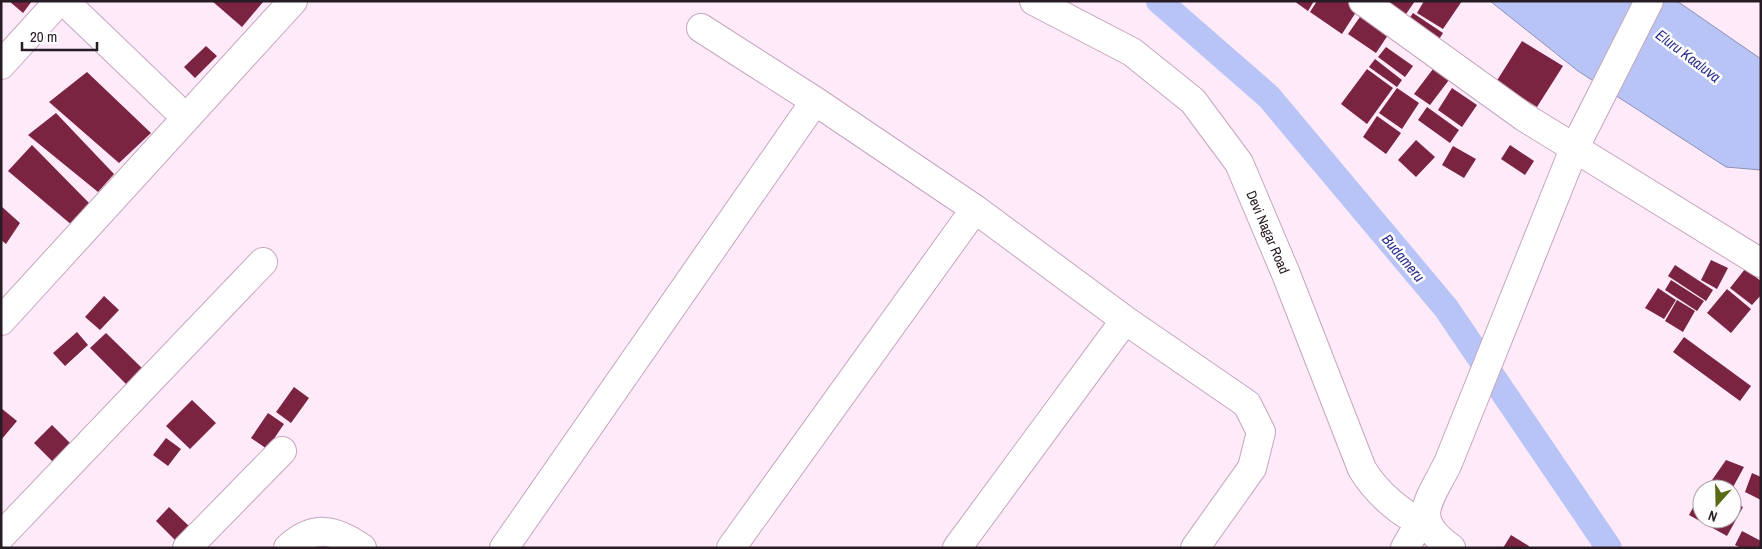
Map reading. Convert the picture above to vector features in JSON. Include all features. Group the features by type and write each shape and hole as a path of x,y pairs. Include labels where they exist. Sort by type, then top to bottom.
{"street":[{"path":"1,65 59,1"},
{"path":"64,1 185,117"},
{"path":"1,321 185,117 293,1"},
{"name":"Devi Nagar Road","path":"1034,1 1132,52 1193,101 1239,162 1286,274 1362,469 1372,486 1424,521 1434,536 1451,548"},
{"path":"1363,1 1524,117 1761,263"},
{"path":"1405,548 1424,521 1427,507 1448,463 1574,149 1649,1"},
{"path":"701,28 815,101 975,209 1125,320 1247,404 1261,432 1252,468 1195,548"},
{"path":"504,548 815,101"},
{"path":"731,548 975,209"},
{"path":"1,536 263,262"},
{"path":"957,548 1125,320"},
{"path":"187,548 282,451"},
{"path":"288,548 306,534 325,530 350,539 362,548"}],"water":[{"name":"Eluru Kaaluva","path":"1490,1 1677,1 1761,59 1761,170 1726,167 1578,71"}],"building":[{"path":"9,1 32,1 23,13"},
{"path":"212,1 262,1 263,2 242,27"},
{"path":"1294,1 1314,1 1308,11"},
{"path":"1317,1 1346,1 1358,9 1342,34 1310,12"},
{"path":"1381,1 1415,1 1404,17"},
{"path":"1424,1 1462,1 1443,29 1417,13"},
{"path":"1413,13 1443,33 1436,44 1406,23"},
{"path":"1362,14 1390,32 1376,53 1348,34"},
{"path":"1522,41 1563,66 1537,107 1496,82"},
{"path":"206,46 217,56 195,78 184,67"},
{"path":"1386,47 1413,66 1405,77 1378,57"},
{"path":"1375,59 1402,80 1397,87 1369,67"},
{"path":"1436,65 1452,76 1430,105 1414,94"},
{"path":"1367,69 1393,88 1367,124 1341,104"},
{"path":"87,72 151,133 119,163 49,102"},
{"path":"1397,88 1419,103 1402,129 1379,113"},
{"path":"1452,88 1477,105 1462,127 1438,110"},
{"path":"1427,107 1459,130 1450,143 1418,120"},
{"path":"56,113 114,174 98,192 28,135"},
{"path":"1377,116 1401,133 1386,154 1363,137"},
{"path":"1416,140 1435,157 1416,177 1398,160"},
{"path":"32,145 91,205 73,226 8,171"},
{"path":"1510,145 1534,161 1525,175 1501,159"},
{"path":"1453,146 1476,159 1464,178 1442,165"},
{"path":"1,206 20,223 6,244 1,240"},
{"path":"1711,260 1728,268 1717,289 1701,280"},
{"path":"1675,265 1713,290 1706,301 1668,276"},
{"path":"1745,269 1761,281 1761,295 1752,305 1730,288"},
{"path":"1671,280 1704,301 1697,311 1665,290"},
{"path":"1658,288 1676,300 1664,319 1645,308"},
{"path":"1727,289 1751,309 1731,333 1707,313"},
{"path":"104,296 119,310 100,330 85,317"},
{"path":"1677,300 1695,311 1683,332 1665,321"},
{"path":"77,332 88,345 65,366 53,353"},
{"path":"106,333 146,372 130,388 90,348"},
{"path":"1684,337 1751,386 1740,401 1673,352"},
{"path":"294,387 309,398 291,423 276,412"},
{"path":"192,400 216,423 190,449 166,426"},
{"path":"1,408 17,421 1,440"},
{"path":"268,413 284,424 267,449 251,438"},
{"path":"52,425 72,445 54,463 34,443"},
{"path":"166,438 181,449 168,466 153,455"},
{"path":"1726,460 1744,467 1737,479 1713,479"},
{"path":"1752,473 1761,477 1761,500 1745,492"},
{"path":"169,507 189,526 175,540 156,521"},
{"path":"1714,529 1731,529 1727,536"},
{"path":"1742,531 1761,541 1761,548 1741,548 1735,545"},
{"path":"1511,535 1529,546 1528,548 1503,548"}],"waterway":[{"name":"Budameru","path":"1159,1 1269,97 1446,308 1609,548"}]}
